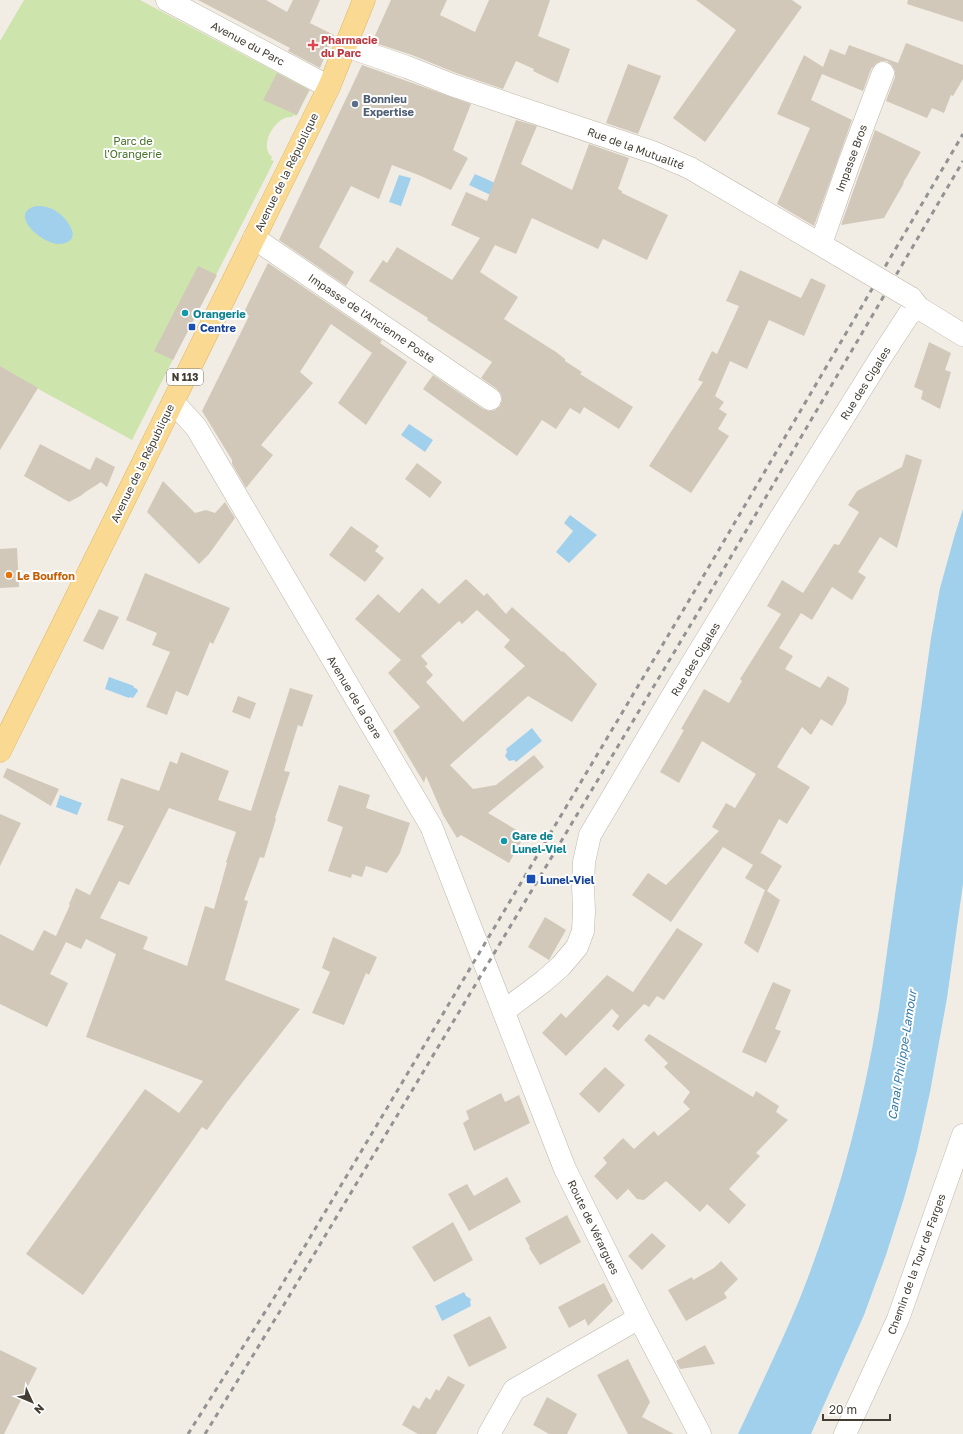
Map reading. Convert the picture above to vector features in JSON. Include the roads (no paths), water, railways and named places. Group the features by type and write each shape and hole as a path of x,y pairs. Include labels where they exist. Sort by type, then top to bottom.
{"main road":[{"name":"Avenue de la République","path":"0,751 329,87 364,0"}],"street":[{"name":"Avenue du Parc","path":"167,0 329,87"},
{"name":"Rue de la Mutualité","path":"346,46 488,98 655,153 690,168 821,244 963,335"},
{"name":"Impasse Bros","path":"821,244 848,166 883,73"},
{"name":"Impasse de l'Ancienne Poste","path":"254,238 490,399"},
{"name":"Rue des Cigales","path":"504,1011 544,981 561,966 577,948 583,930 584,862 590,835 774,529 915,303"},
{"name":"Avenue de la Gare","path":"172,402 196,427 431,826 504,1011"},
{"name":"Route de Vérargues","path":"504,1011 565,1169 639,1318 699,1431"},
{"name":"Chemin de la Tour de Farges","path":"844,1434 898,1319 963,1135"},
{"path":"489,1434 514,1390 639,1318"}],"water":[{"path":"475,174 502,186 497,198 469,185"},
{"path":"399,175 411,178 401,206 389,202"},
{"path":"36,206 49,208 60,214 72,229 73,234 71,239 60,244 53,243 37,234 30,228 26,221 25,215 28,210"},
{"path":"409,424 433,440 425,452 401,435"},
{"name":"Canal Philippe-Lamour","path":"963,509 963,884 947,998 930,1092 917,1151 886,1255 864,1315 811,1434 738,1434 800,1298 826,1228 857,1119 873,1046 879,1009 931,638 940,588"},
{"path":"570,515 597,535 569,563 556,552 573,531 564,523"},
{"path":"109,677 134,686 133,687 138,691 133,698 129,698 105,689"},
{"path":"532,728 542,741 516,762 514,760 509,761 505,756 507,752 506,749"},
{"path":"60,795 82,803 77,815 56,807"},
{"path":"464,1292 466,1296 471,1299 471,1306 442,1321 435,1306"}],"railway":[{"path":"188,1434 277,1293 697,587 963,134"},
{"path":"205,1434 288,1298 709,594 963,161"}],"place":[{"name":"Pharmacie du Parc","path":"313,45"},
{"name":"Bonnieu Expertise","path":"355,104"},
{"name":"Orangerie","path":"185,313"},
{"name":"Centre","path":"192,327"},
{"name":"Le Bouffon","path":"9,575"},
{"name":"Gare de Lunel-Viel","path":"504,841"},
{"name":"Lunel-Viel","path":"531,879"}],"park label":[{"name":"Parc de l'Orangerie","path":"133,146"}]}
